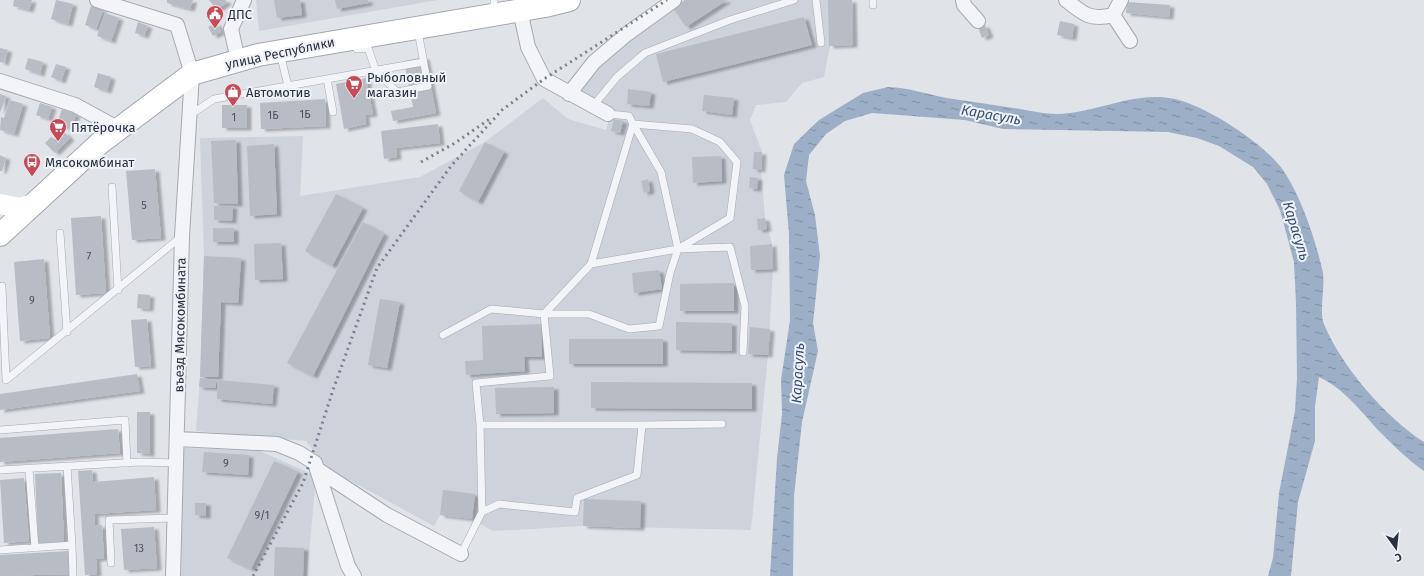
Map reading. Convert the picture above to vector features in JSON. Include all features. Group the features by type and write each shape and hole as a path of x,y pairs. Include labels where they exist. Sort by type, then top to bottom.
{"main road":[{"name":"улица Республики","path":"0,235 119,129 192,74 238,60 280,51 417,28 494,7 520,10 569,0"},
{"path":"0,204 20,208 33,204"}],"street":[{"name":"въезд Мясокомбината","path":"97,0 178,25 192,74 182,236 178,439 173,576"},
{"path":"238,60 231,29 244,0"},
{"path":"569,94 594,62 627,34 674,0"},
{"path":"962,0 978,21"},
{"path":"1066,0 1080,12 1099,19 1113,15 1121,0"},
{"path":"520,10 528,47 544,79 608,114"},
{"path":"1113,15 1130,41"},
{"path":"0,81 75,105 119,129"},
{"path":"178,439 277,444 299,453 315,463 348,566 354,576"},
{"path":"317,469 387,515 461,554"}],"lane":[{"path":"593,106 617,77 645,53 730,20 794,0"},
{"path":"816,0 821,43"},
{"path":"349,39 356,49 368,48 376,71 397,92 428,86 417,28"},
{"path":"280,51 288,86"},
{"path":"190,115 214,99 423,62"},
{"path":"327,79 333,112"},
{"path":"443,335 491,309 544,314 589,314 629,329 659,326 670,273 678,249 661,172 629,116 608,114"},
{"path":"633,124 692,129 720,142 737,162 730,218 678,249"},
{"path":"461,554 482,512 480,425 476,382 550,376 544,314 591,264 633,124"},
{"path":"112,186 118,290"},
{"path":"60,233 67,332"},
{"path":"2,286 6,380 67,332 182,236"},
{"path":"591,264 678,249 730,248 745,306 743,352"},
{"path":"0,430 125,420 127,463"},
{"path":"480,425 722,424"},
{"path":"482,512 499,504 575,512 577,498 637,475 642,425"},
{"path":"0,470 127,463 176,463"},
{"path":"67,466 73,576"},
{"path":"29,469 35,548"},
{"path":"111,563 109,520 174,518"},
{"path":"0,550 72,545"}],"shaded area":[{"path":"256,0 438,0 259,31"},
{"path":"685,0 852,0 853,45 830,46 824,77 802,83 786,102 756,105 750,120 762,152 761,170 765,218 772,244 773,269 768,355 751,530 583,526 493,531 472,519 440,515 434,526 327,468 306,441 196,431 200,379 204,256 200,138 303,136 300,196 420,177 485,142 543,98 568,119 606,130 612,109 579,93 602,61"},
{"path":"184,448 260,451 316,476 307,576 181,576"}],"water":[{"name":"Карасуль","path":"888,87 911,90 947,98 1052,114 1072,113 1145,97 1175,99 1202,109 1217,117 1260,146 1280,166 1287,177 1301,203 1312,232 1323,273 1323,319 1332,340 1341,357 1366,390 1409,432 1424,442 1424,471 1412,462 1378,430 1344,394 1336,387 1319,377 1315,406 1315,441 1298,502 1291,576 1268,576 1273,558 1279,493 1295,411 1297,378 1296,302 1294,262 1280,210 1267,184 1253,167 1219,146 1197,138 1168,132 1003,129 965,120 872,113 845,121 826,134 809,155 806,181 815,215 820,256 813,323 818,351 802,422 794,496 793,576 770,576 777,458 782,414 781,380 790,320 789,234 784,175 794,144 819,120 863,93"}],"building":[{"path":"14,0 32,0 29,10 13,6"},
{"path":"56,0 73,4 68,24 51,19"},
{"path":"167,0 193,0 190,9 167,3"},
{"path":"209,0 225,0 227,2 217,10"},
{"path":"274,0 300,0 302,15 277,18"},
{"path":"335,0 368,0 368,3 337,9"},
{"path":"685,0 727,0 686,27 673,8"},
{"path":"828,0 852,0 853,45 829,46"},
{"path":"1127,2 1170,5 1169,17 1126,13"},
{"path":"91,6 103,10 96,29 85,25"},
{"path":"105,13 119,18 111,41 97,36"},
{"path":"804,17 812,45 663,82 656,54"},
{"path":"1060,21 1074,24 1072,38 1057,35"},
{"path":"138,22 148,26 144,36 135,33"},
{"name":"ДПС","path":"216,23 221,32 213,36 208,27"},
{"path":"985,25 989,35 982,38 978,27"},
{"path":"0,48 8,50 4,63 0,62"},
{"path":"425,57 436,113 393,121 391,111 413,107 404,61"},
{"path":"28,58 43,62 40,74 25,69"},
{"path":"56,64 66,67 61,81 51,77"},
{"path":"98,73 111,77 107,91 94,87"},
{"name":"Рыболовный магазин","path":"366,78 373,114 365,115 366,124 344,129 336,84"},
{"path":"628,89 651,92 649,106 627,104"},
{"path":"0,94 6,96 0,113"},
{"path":"704,95 734,98 732,115 702,111"},
{"path":"325,99 326,126 261,129 260,103"},
{"path":"10,100 23,104 14,134 0,130 1,117 4,118"},
{"path":"40,103 52,107 48,119 36,115"},
{"path":"222,105 247,105 247,128 222,128"},
{"path":"62,109 76,114 71,129 57,124"},
{"path":"614,119 623,121 620,133 611,131"},
{"path":"438,124 440,143 396,148 397,157 384,159 381,131"},
{"path":"64,132 70,138 55,153 45,143 51,137 56,140"},
{"path":"236,140 238,204 214,203 211,141"},
{"path":"485,142 504,152 478,202 459,191"},
{"path":"274,144 277,214 250,216 247,146"},
{"path":"754,152 762,152 761,170 753,169"},
{"path":"0,155 6,158 2,171 0,171"},
{"path":"721,156 722,181 693,183 692,157"},
{"path":"155,169 161,238 132,240 126,171"},
{"path":"750,177 758,178 757,189 749,188"},
{"path":"648,179 650,191 644,193 641,181"},
{"path":"336,194 363,208 332,266 305,251"},
{"path":"214,206 233,206 232,221 214,220"},
{"path":"101,216 106,293 76,295 71,218"},
{"path":"765,218 767,229 758,230 757,219"},
{"path":"363,222 384,234 313,376 287,363"},
{"path":"213,228 234,228 234,242 213,242"},
{"path":"281,243 283,279 255,280 254,244"},
{"path":"772,244 773,269 751,270 750,246"},
{"path":"204,256 241,258 238,303 221,302 218,377 200,377"},
{"path":"44,259 50,338 20,341 14,262"},
{"path":"659,270 662,289 634,293 632,273"},
{"path":"734,283 734,311 680,311 680,284"},
{"path":"138,294 150,295 149,309 137,308"},
{"path":"380,299 400,302 387,368 368,365"},
{"path":"147,319 151,366 135,367 131,320"},
{"path":"676,322 732,323 732,351 676,350"},
{"path":"541,324 542,357 524,357 525,371 466,375 465,361 483,360 482,326"},
{"path":"750,327 770,329 768,355 748,354"},
{"path":"569,339 663,339 663,364 569,364"},
{"path":"137,374 140,391 0,410 0,394"},
{"path":"200,378 216,380 216,388 199,387"},
{"path":"218,380 274,385 272,404 217,399"},
{"path":"591,382 752,383 752,409 591,408"},
{"path":"554,387 554,413 496,414 495,388"},
{"path":"137,412 150,412 150,454 137,453"},
{"path":"118,429 120,453 0,462 0,438"},
{"path":"204,452 249,455 248,475 202,472"},
{"path":"274,461 298,472 251,569 227,558"},
{"path":"92,470 93,482 154,477 156,510 94,514 95,526 102,525 104,558 96,559 97,574 85,575 78,471"},
{"path":"61,473 64,542 38,543 35,474"},
{"path":"24,478 29,541 4,543 0,480"},
{"path":"443,490 475,494 472,519 440,515"},
{"path":"584,499 641,501 640,528 583,526"},
{"path":"195,503 206,503 206,516 195,515"},
{"path":"154,527 157,568 124,570 121,529"},
{"path":"275,547 304,548 303,576 274,576"},
{"path":"68,551 70,574 0,576 0,555"}],"railway":[{"path":"253,576 303,483 333,390 377,268 451,166 502,110 544,79 667,0"},
{"path":"421,162 455,143 491,118"}],"place":[{"name":"ДПС","path":"215,29"},
{"name":"Рыболовный магазин","path":"354,99"},
{"name":"Автомотив","path":"233,107"},
{"name":"Пятёрочка","path":"58,142"},
{"name":"Мясокомбинат","path":"32,177"}]}
